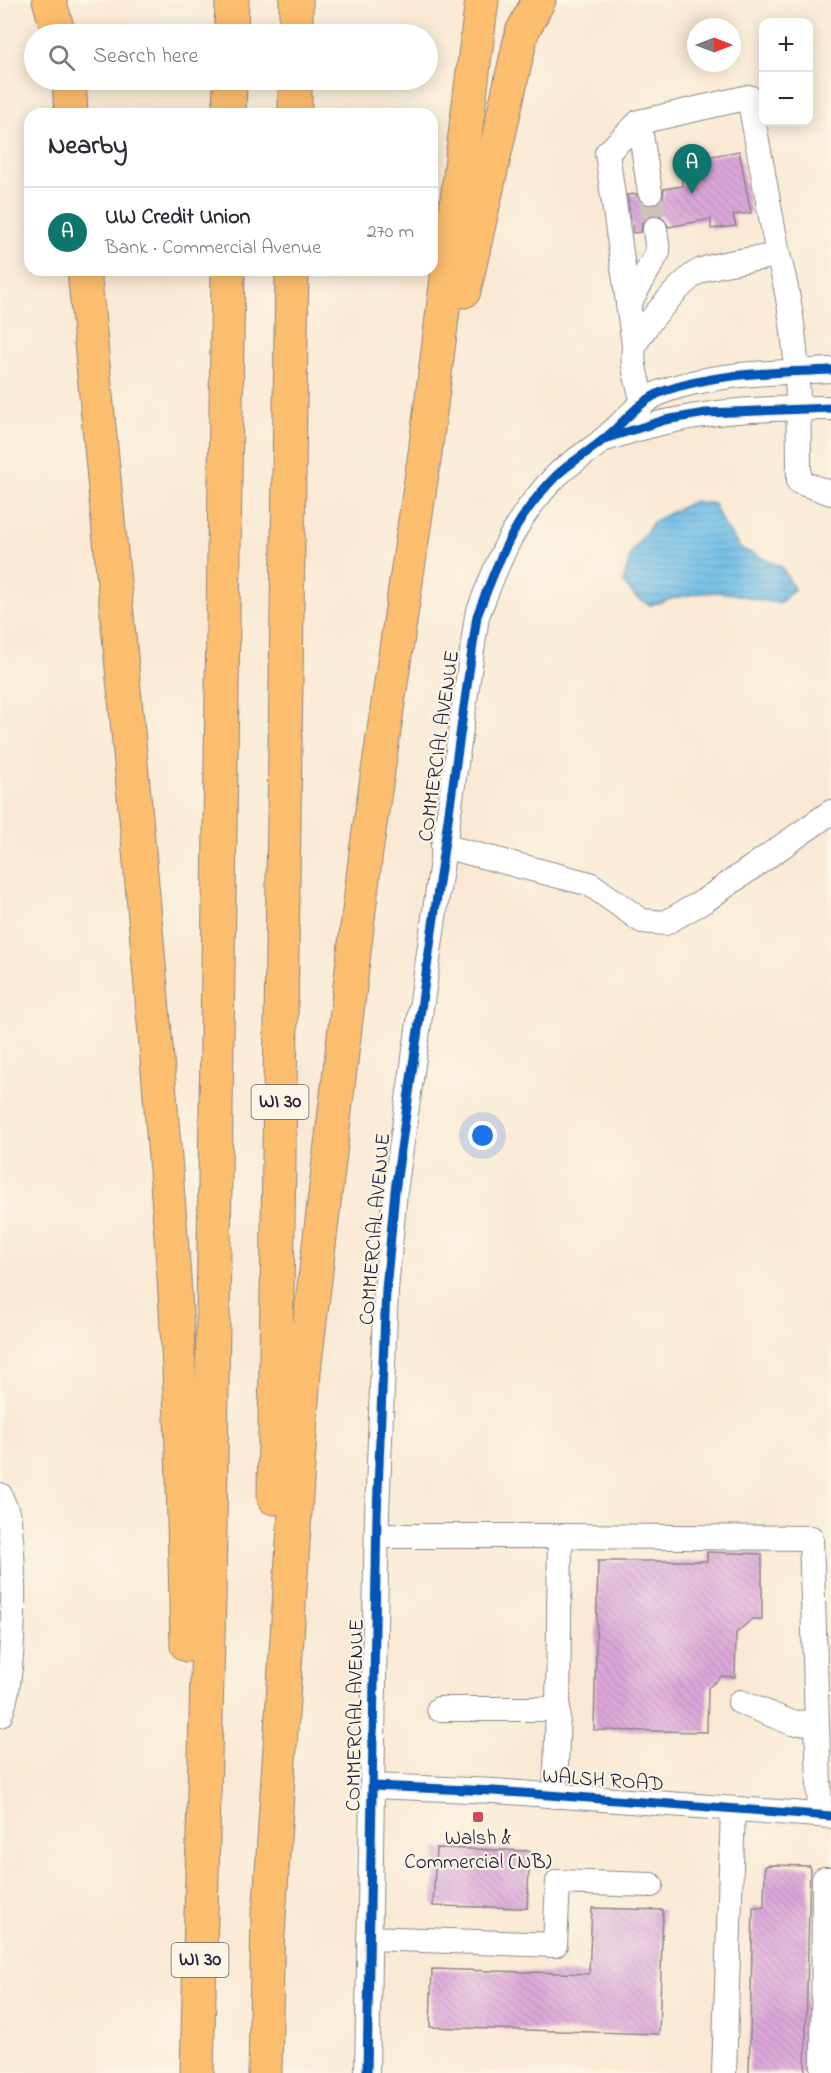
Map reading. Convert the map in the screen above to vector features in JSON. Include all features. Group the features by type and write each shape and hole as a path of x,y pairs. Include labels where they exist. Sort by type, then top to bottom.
{"highway":[{"path":"50,0 56,24"},
{"path":"66,0 67,24"},
{"path":"231,24 232,0"},
{"path":"296,0 296,24"},
{"path":"268,1934 304,1371 366,852 425,453 482,0"},
{"path":"425,453 522,32 539,0"},
{"path":"70,90 71,108"},
{"path":"229,108 230,90"},
{"path":"294,108 295,90"},
{"path":"85,276 151,988 174,1281 183,1479 188,1696 203,1847"},
{"name":"WI 30","path":"197,2073 209,1599 228,276"},
{"name":"WI 30","path":"265,2073 292,276"}],"street":[{"path":"643,403 633,364 634,345 607,153 639,122 748,97 778,255 788,291 799,408 799,482 831,493"},
{"path":"639,122 650,192"},
{"path":"628,306 658,252 655,229"},
{"path":"634,345 673,292 700,270 778,255"},
{"name":"COMMERCIAL AVENUE","path":"367,2073 377,1536 386,1290 395,1191 477,616 504,547 531,503 576,458 604,439 643,403 663,392 709,380 831,370"},
{"name":"COMMERCIAL AVENUE","path":"604,439 664,420 697,414 831,408"},
{"path":"443,846 590,884 642,921 665,923 704,901 831,812"},
{"path":"0,1495 9,1518 12,1546 10,1682 0,1715"},
{"path":"377,1536 811,1538 817,1722 825,1815"},
{"path":"555,1796 560,1536"},
{"path":"740,1702 792,1723 817,1722"},
{"path":"439,1709 558,1709"},
{"name":"WALSH ROAD","path":"373,1786 825,1815"},
{"path":"724,2073 733,1809"},
{"path":"823,2073 824,1879 831,1879"},
{"path":"369,1938 555,1945 558,1882 651,1885"}],"water":[{"path":"694,501 714,504 722,522 740,548 782,567 794,589 780,603 723,592 691,595 650,605 636,598 623,582 631,553 654,521"}],"building":[{"path":"739,151 751,213 733,215 736,226 711,229 711,219 669,227 661,216 654,215 642,223 641,232 633,233 627,195 636,194 644,205 653,206 663,198 664,189 683,186 678,162"},
{"path":"707,1552 762,1554 762,1619 752,1619 736,1633 735,1677 722,1676 708,1688 707,1732 594,1730 598,1561 707,1561"},
{"path":"436,1848 530,1851 527,1908 433,1906"},
{"path":"768,1865 810,1866 805,2073 749,2073 753,1907 764,1907 765,1867"},
{"path":"592,1908 663,1910 659,2034 430,2027 432,1969 589,1974"}],"tunnel":[{"path":"650,192 655,229"}],"cycle path":[{"path":"367,2073 377,1514 386,1290 395,1191 477,616 500,558 518,524 542,491 557,475 604,439 647,400 664,391 705,380 747,374 831,370"},
{"path":"607,438 665,420 706,413 831,408"},
{"path":"373,1786 494,1791 831,1816"}],"place":[{"name":"UW Credit Union","path":"692,194"},
{"name":"Walsh & Commercial (NB)","path":"478,1817"}]}
